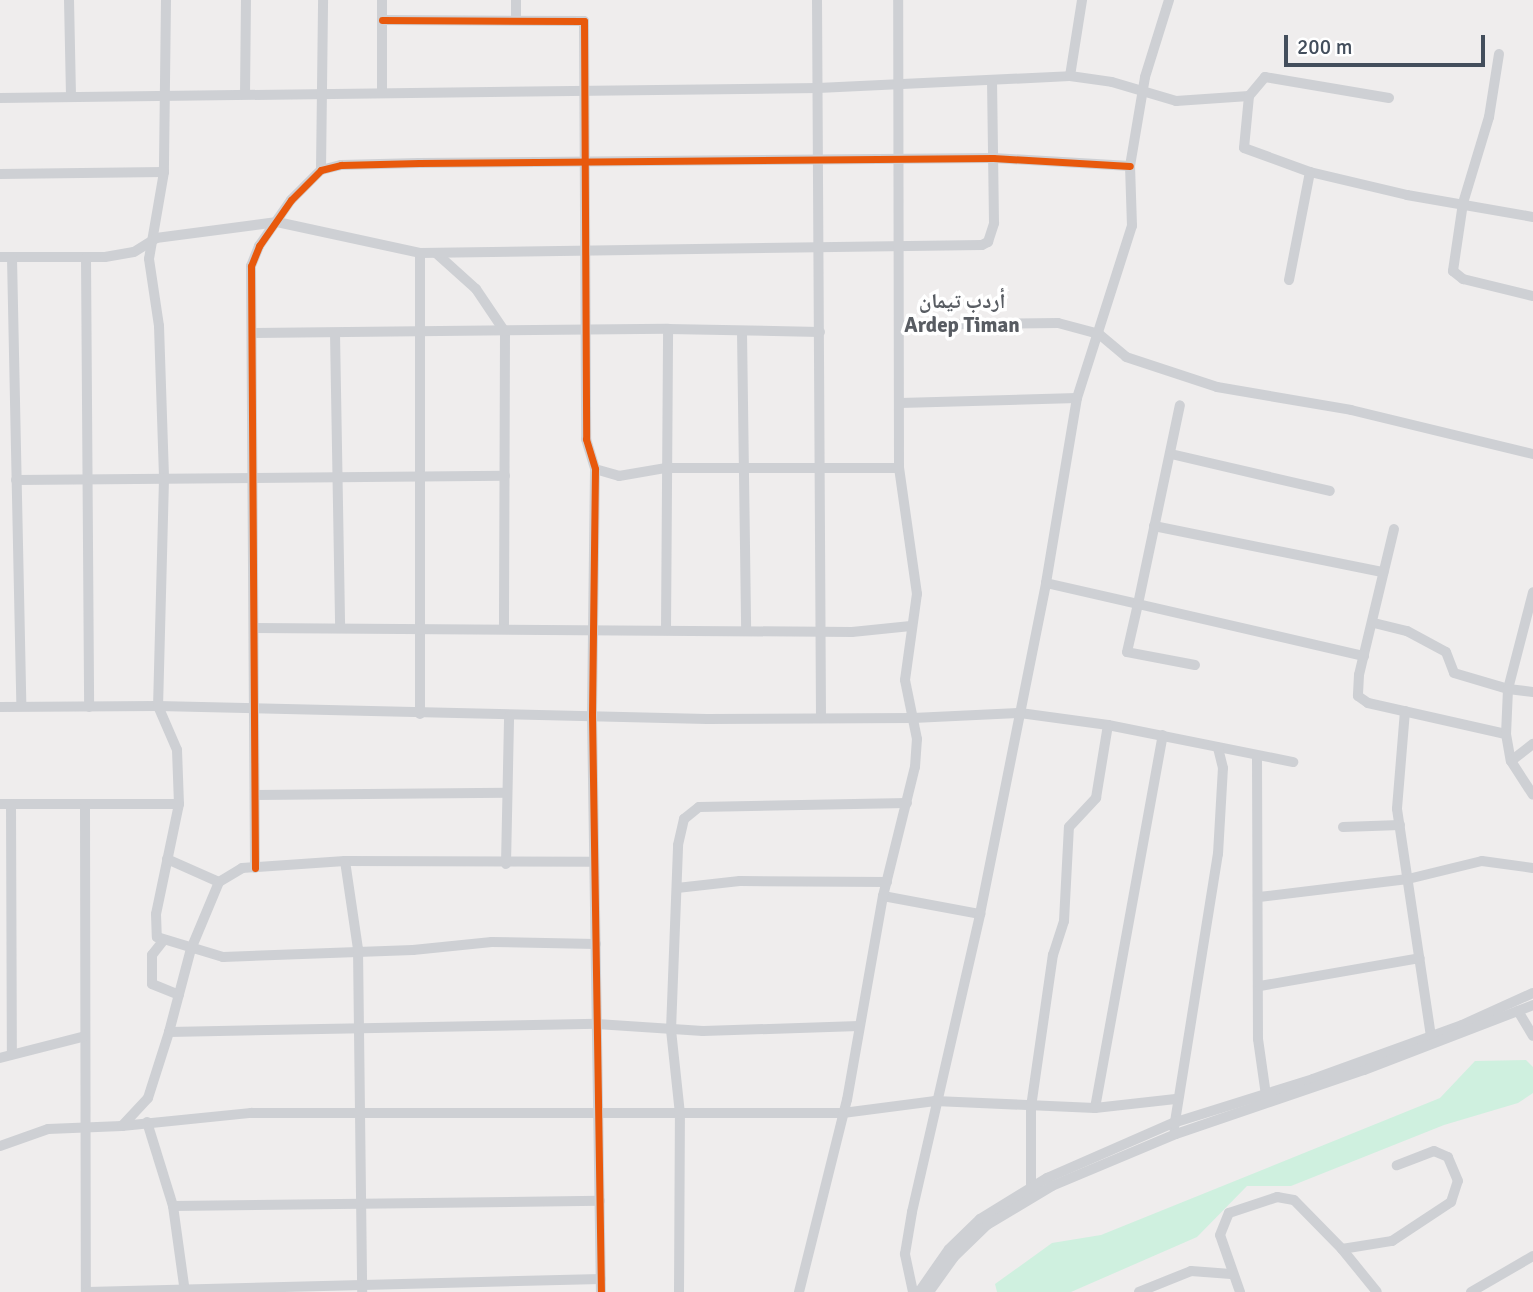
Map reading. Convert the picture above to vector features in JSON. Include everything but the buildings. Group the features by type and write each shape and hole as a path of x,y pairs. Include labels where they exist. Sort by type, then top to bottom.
{"street":[{"path":"69,0 71,97"},
{"path":"166,0 164,172 156,238 149,260 159,326 164,479 158,706 177,750 179,804 156,914 156,934 163,941 223,957 358,949 413,950 492,942 596,944"},
{"path":"245,94 246,0"},
{"path":"321,170 323,0"},
{"path":"382,0 382,92"},
{"path":"516,0 516,20"},
{"path":"817,0 822,468 821,717"},
{"path":"799,1292 844,1113 883,896 907,803 917,739 905,680 917,594 899,468 898,0"},
{"path":"1070,76 1082,0"},
{"path":"913,1292 906,1241 935,1101 980,914 1046,583 1077,398 1132,226 1130,166 1146,90 1145,77 1170,0"},
{"path":"382,20 584,21 588,329 586,439 595,469 592,715 601,1292"},
{"path":"1499,54 1489,117 1463,203 1453,263 1456,276 1533,296"},
{"path":"0,98 323,92 584,92 660,87 818,88 1070,76 1146,90 1175,101 1249,96"},
{"path":"1389,99 1265,76 1249,96 1244,148 1310,172 1434,202 1463,203 1533,217"},
{"path":"0,257 86,258 134,252 156,238 277,222 420,253 586,247 818,248 988,242 994,223 992,81"},
{"path":"255,868 255,476 251,266 304,184 321,170 341,165 419,163 993,158 1130,166"},
{"path":"0,174 164,172"},
{"path":"1289,280 1310,172"},
{"path":"420,253 423,628 420,713"},
{"path":"436,253 476,289 505,332 504,627"},
{"path":"12,258 21,706"},
{"path":"86,258 89,707"},
{"path":"900,326 1058,323 1099,334 1126,357 1217,387 1352,410 1533,454"},
{"path":"254,333 588,329 820,332"},
{"path":"666,629 668,329"},
{"path":"742,332 746,629"},
{"path":"335,333 340,628"},
{"path":"900,403 1077,398"},
{"path":"0,402 14,401"},
{"path":"1181,405 1127,652 1195,665"},
{"path":"1171,454 1330,491"},
{"path":"595,469 618,476 666,468 899,468"},
{"path":"16,480 87,477 164,479 255,476 298,480 336,476 422,479 505,476"},
{"path":"1154,526 1383,572"},
{"path":"1394,529 1374,623 1357,685 1360,699 1506,734"},
{"path":"1046,583 1364,656"},
{"path":"1533,592 1508,688 1506,734 1511,761 1533,795"},
{"path":"1374,623 1407,631 1446,652 1454,673 1533,692"},
{"path":"255,628 504,627 821,631 911,626"},
{"path":"0,706 158,706 509,716 913,719 1020,713 1108,725 1163,735 1257,758 1293,762"},
{"path":"1405,711 1398,766 1400,825 1431,1036"},
{"path":"506,863 509,716"},
{"path":"1031,1186 1031,1107 1053,955 1064,921 1069,827 1099,789 1108,725"},
{"path":"1096,1108 1163,735"},
{"path":"1511,761 1533,744"},
{"path":"1174,1129 1175,1099 1218,854 1223,768 1218,748"},
{"path":"1257,758 1260,986 1258,1039 1266,1095"},
{"path":"255,795 507,793"},
{"path":"679,1292 680,1114 671,1030 680,832 684,820 699,807 907,803"},
{"path":"12,1054 6,804 179,804"},
{"path":"85,806 82,1037 86,1292 601,1279"},
{"path":"1343,827 1400,825"},
{"path":"167,859 219,882"},
{"path":"122,1126 148,1098 191,949 219,882 242,868 345,861 594,862"},
{"path":"345,861 358,949 362,1287"},
{"path":"1259,897 1408,880 1482,861 1533,868"},
{"path":"677,888 740,881 887,882"},
{"path":"883,896 980,914"},
{"path":"163,941 152,955 152,984 179,995"},
{"path":"1260,986 1420,958"},
{"path":"919,1292 963,1234 1031,1186 1174,1129 1431,1036 1533,993"},
{"path":"933,1290 968,1242 1013,1207 1092,1167 1174,1129 1533,1005"},
{"path":"1518,1011 1533,1036"},
{"path":"169,1032 212,1028 357,1031 597,1024 671,1030 859,1026"},
{"path":"0,1058 82,1037"},
{"path":"0,1146 48,1129 122,1126 215,1114 598,1116 844,1113 935,1101 1096,1108 1175,1099"},
{"path":"147,1122 173,1206 186,1290"},
{"path":"1342,1249 1392,1241 1451,1202 1458,1181 1448,1157 1434,1151 1397,1165"},
{"path":"1240,1292 1231,1274 1220,1235 1229,1213 1277,1197 1294,1200 1342,1249 1377,1292"},
{"path":"173,1206 600,1201"},
{"path":"1471,1292 1533,1256"},
{"path":"1139,1292 1191,1270 1231,1274"}],"green space":[{"path":"1526,1060 1533,1067 1533,1093 1518,1103 1444,1125 1291,1186 1247,1186 1197,1237 1071,1292 997,1292 995,1284 1052,1243 1101,1235 1440,1098 1475,1061"}],"cycle path":[{"path":"382,20 584,21 586,439 595,469 592,715 601,1292"},
{"path":"255,868 251,266 259,246 291,200 321,170 341,165 419,163 993,158 1130,166"}],"district":[{"name":"أردب تيمان Ardep Timan","path":"962,313"}]}
